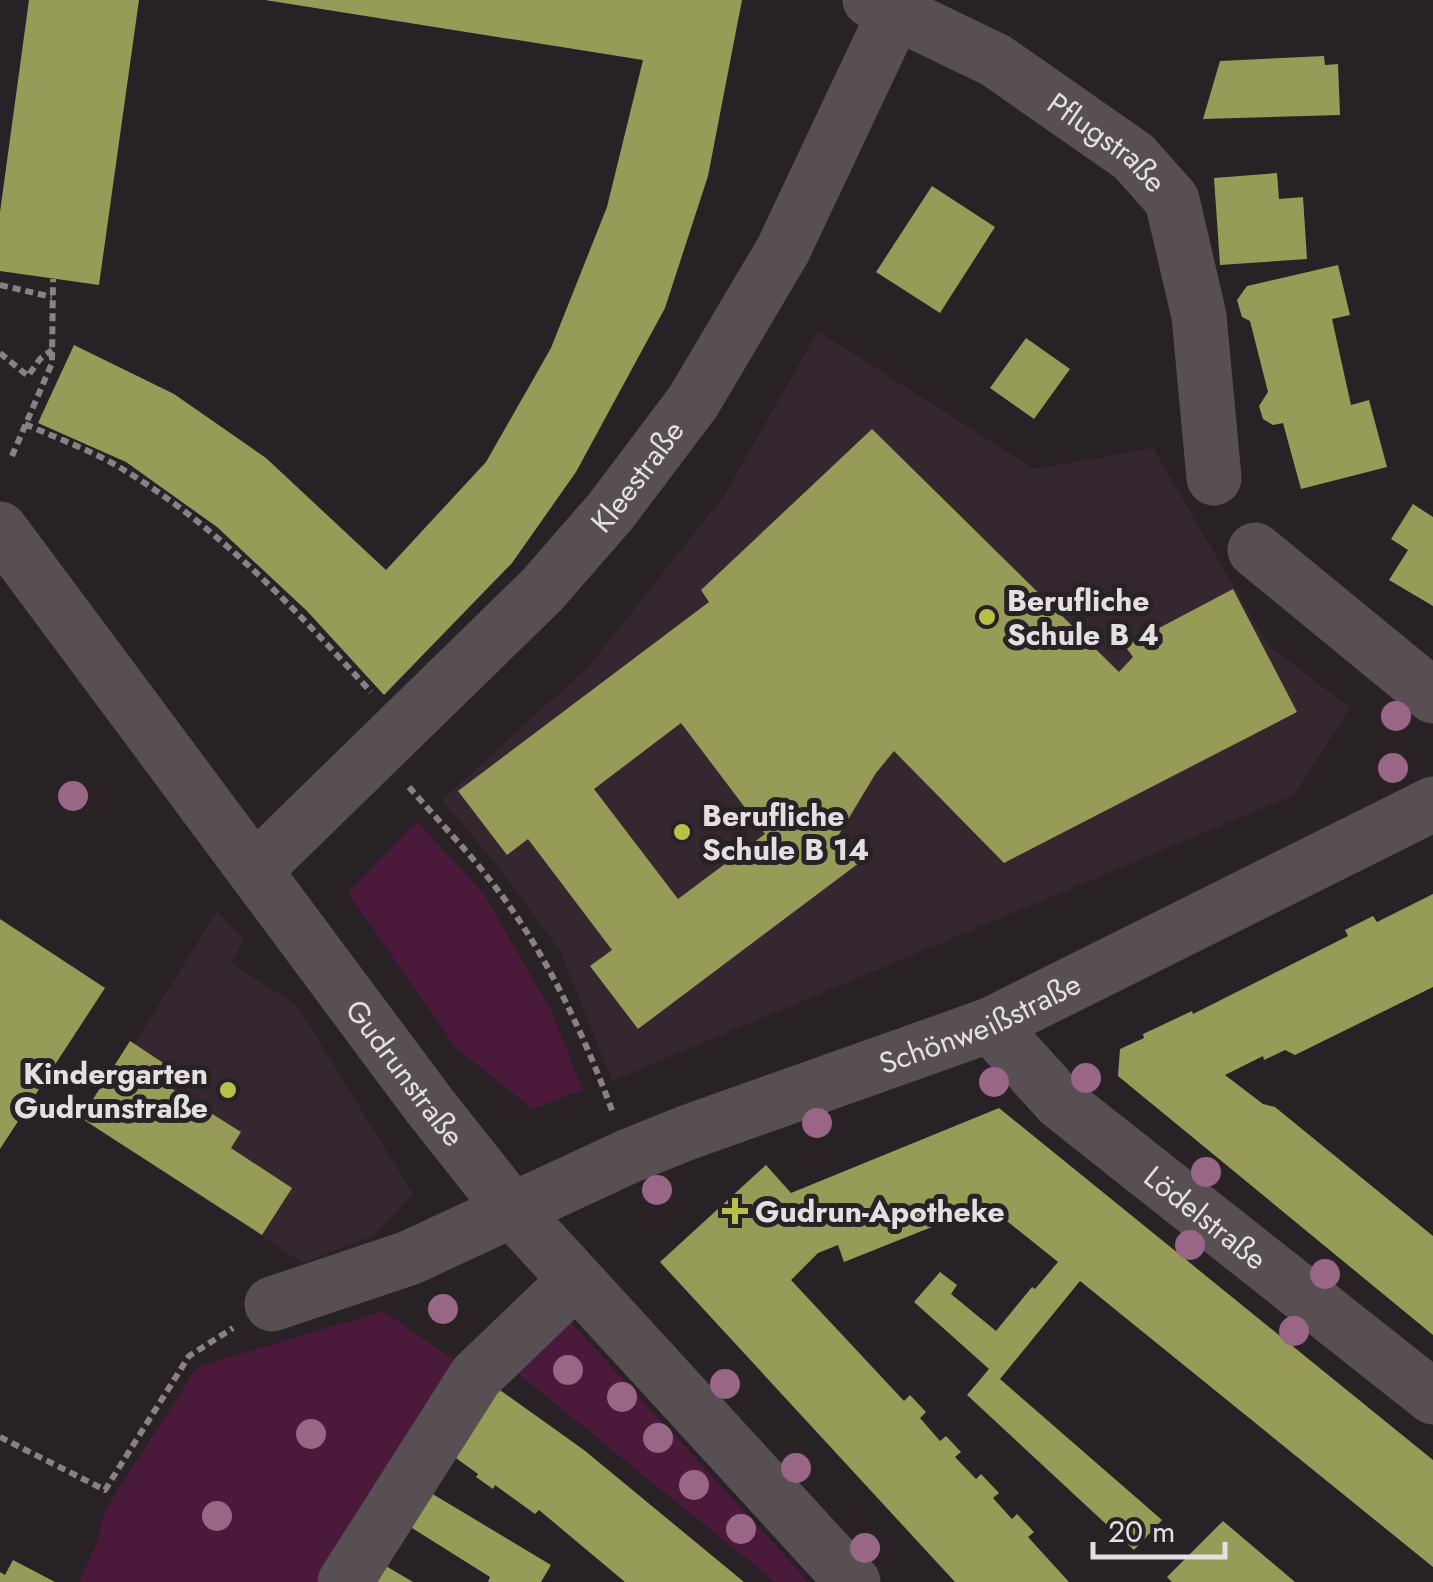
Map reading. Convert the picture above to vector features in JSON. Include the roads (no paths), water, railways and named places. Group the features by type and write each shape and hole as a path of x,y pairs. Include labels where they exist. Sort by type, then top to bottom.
{"street":[{"name":"Pflugstraße","path":"889,4 995,60 1134,157 1172,200 1198,316 1214,478"},
{"name":"Kleestraße","path":"256,869 542,590 610,512 692,402 783,250 889,4"},
{"name":"Gudrunstraße","path":"0,529 429,1105 512,1210 853,1582"},
{"path":"1254,550 1433,696"},
{"name":"Schönweißstraße","path":"272,1304 402,1261 686,1133 990,1024 1433,804"},
{"name":"Lödelstraße","path":"990,1024 1061,1103 1433,1398"},
{"path":"344,1582 476,1376 575,1281"}],"place":[{"name":"Berufliche Schule B 4","path":"987,617"},
{"name":"Berufliche Schule B 14","path":"682,832"},
{"name":"Kindergarten Gudrunstraße","path":"228,1090"},
{"name":"Gudrun-Apotheke","path":"735,1211"}]}
